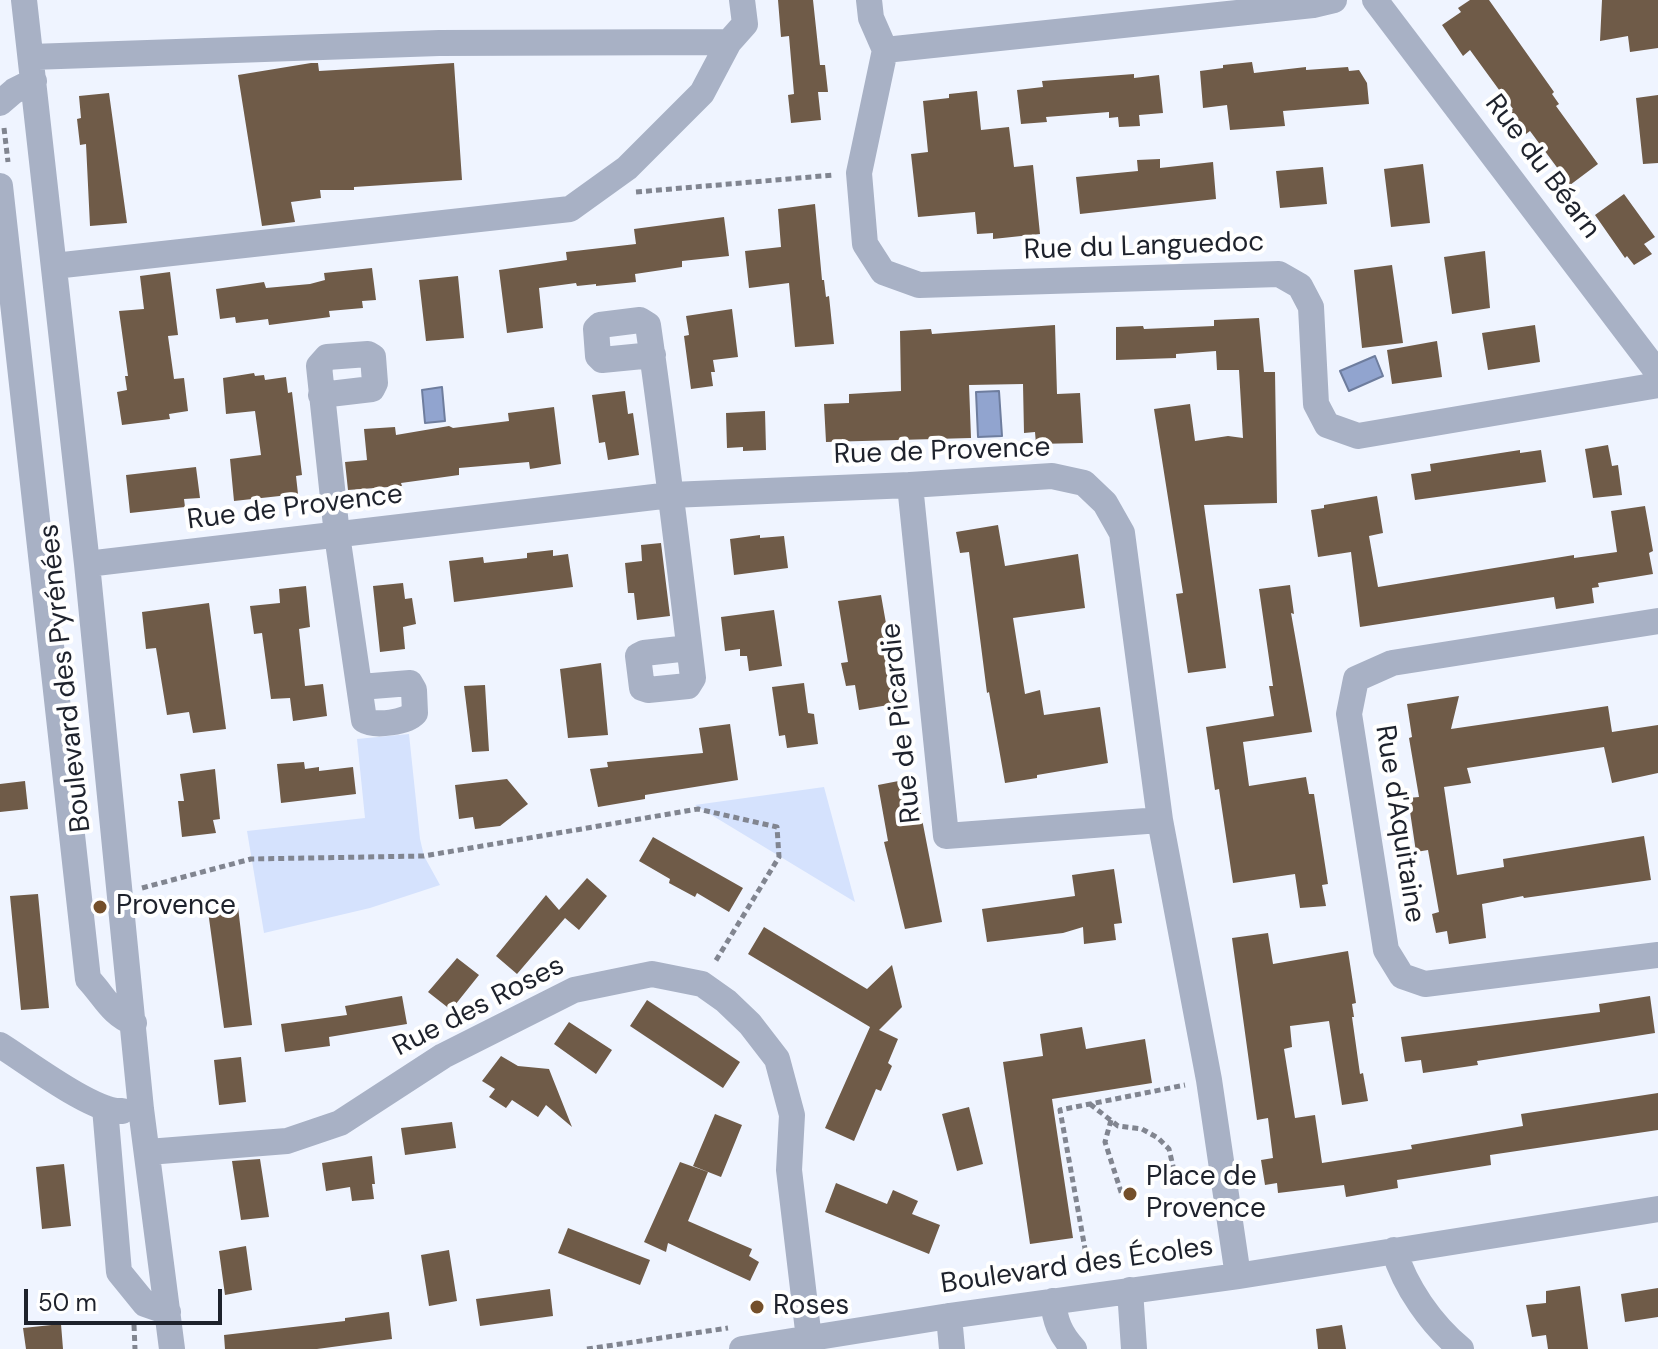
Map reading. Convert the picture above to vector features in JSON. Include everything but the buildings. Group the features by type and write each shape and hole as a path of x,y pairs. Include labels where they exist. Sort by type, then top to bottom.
{"street":[{"name":"Boulevard des Pyrénées","path":"24,0 86,554 141,1109 172,1349"},
{"path":"54,266 570,209 627,168 702,93 729,42 745,24 742,0"},
{"path":"869,0 871,18 885,50 1334,0"},
{"name":"Rue du Béarn","path":"1375,0 1658,373"},
{"path":"0,103 32,69 439,43 729,42"},
{"name":"Rue du Languedoc","path":"885,50 859,173 865,244 883,272 919,285 1279,274 1300,286 1311,307 1316,404 1327,425 1358,436 1658,385"},
{"path":"0,186 88,979 118,1017 134,1023"},
{"path":"653,355 689,648"},
{"path":"321,395 337,535 360,687"},
{"name":"Rue de Provence","path":"39,548 86,554 337,535 671,495 1052,476 1084,483 1105,503 1122,533 1160,820 1209,1080 1238,1276"},
{"name":"Rue de Picardie","path":"910,485 946,836 1160,820"},
{"name":"Rue d'Aquitaine","path":"1658,621 1392,663 1356,679 1349,714 1386,950 1402,976 1425,984 1658,955"},
{"name":"Rue des Roses","path":"148,1152 287,1141 340,1123 443,1056 574,990 652,974 702,984 750,1024 777,1059 792,1115 789,1170 809,1339"},
{"path":"0,1045 111,1111 141,1109"},
{"path":"105,1108 119,1272 145,1304 168,1312"},
{"name":"Boulevard des Écoles","path":"742,1349 949,1316 1238,1276 1658,1209"},
{"path":"1394,1250 1400,1269 1416,1297 1461,1349"},
{"path":"1130,1290 1134,1349"},
{"path":"1053,1301 1055,1320 1063,1337 1074,1349"},
{"path":"949,1316 952,1349"}],"path":[{"path":"632,193 859,173"},
{"path":"121,893 251,859 424,856 698,809 777,827 779,857 702,984"},
{"path":"1092,1296 1060,1110 1209,1080"},
{"path":"1090,1104 1118,1126 1142,1129 1158,1138 1169,1149 1178,1188"},
{"path":"1111,1120 1105,1142 1122,1195"}],"shaded area":[{"path":"1375,356 1383,376 1349,391 1340,371"},
{"path":"442,387 445,421 425,423 422,390"},
{"path":"999,391 1002,436 978,437 976,392"},
{"path":"409,734 420,839 424,856 440,885 370,908 264,933 247,831 365,818 357,739"},
{"path":"824,787 855,902 695,805"}],"place":[{"name":"Provence","path":"100,907"},
{"name":"Place de Provence","path":"1130,1194"},
{"name":"Roses","path":"757,1307"}]}
